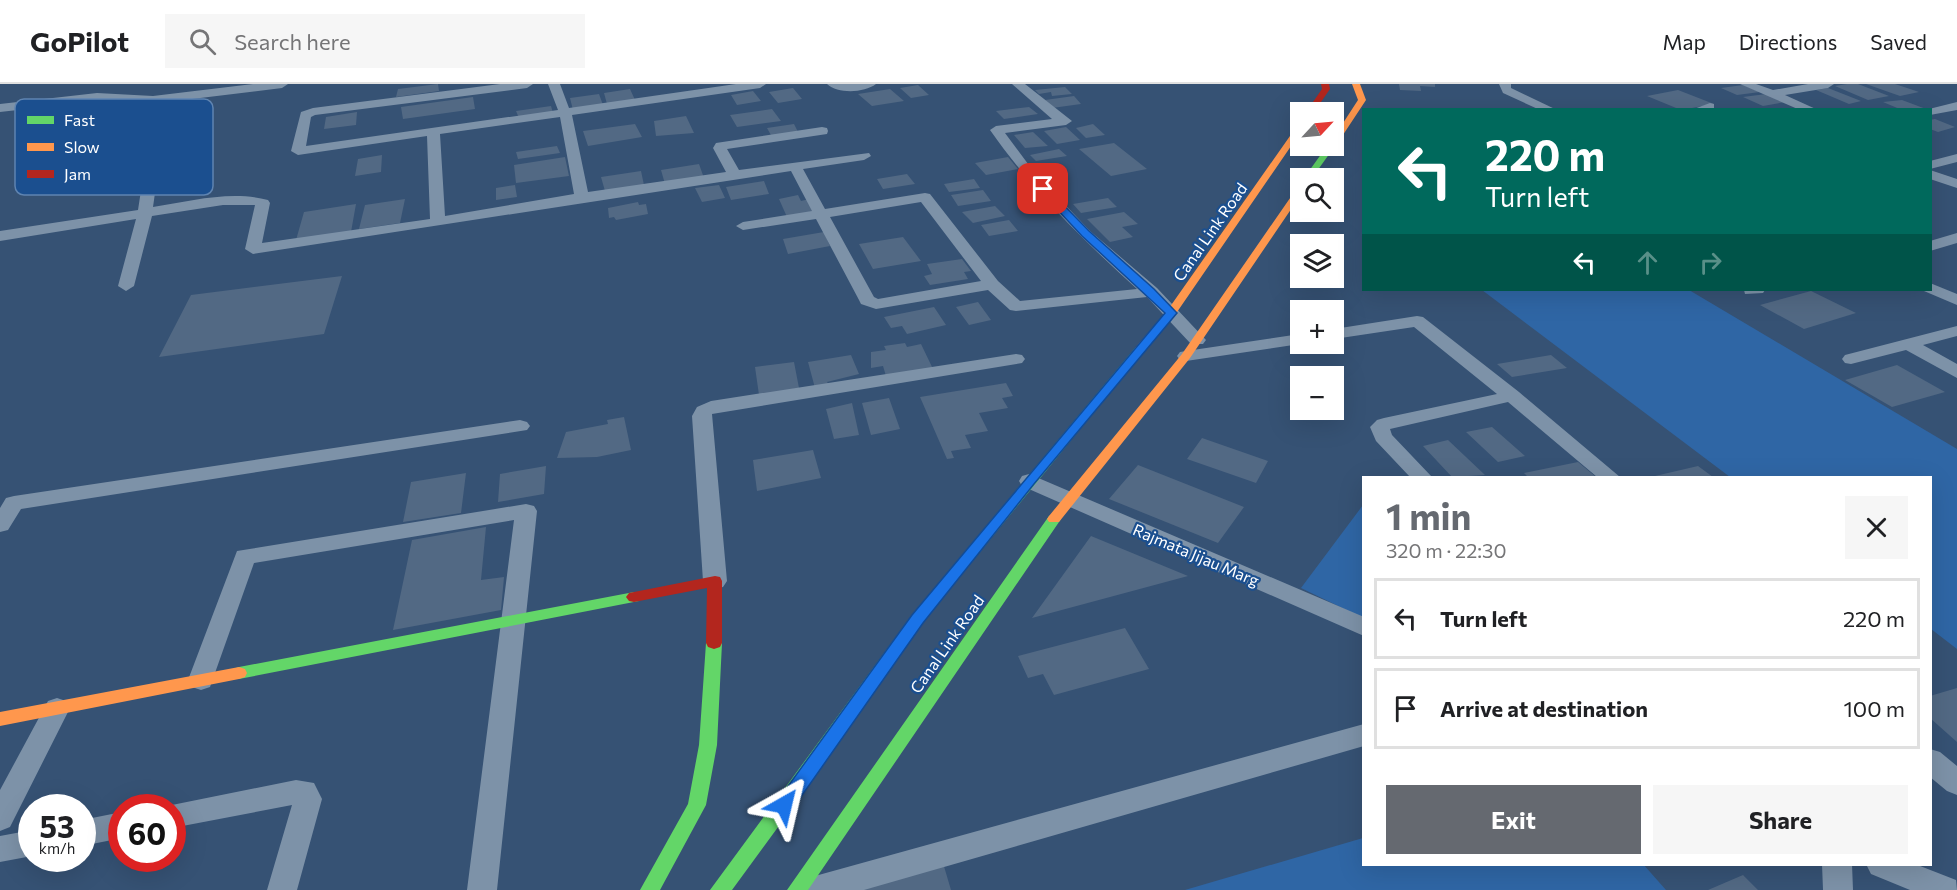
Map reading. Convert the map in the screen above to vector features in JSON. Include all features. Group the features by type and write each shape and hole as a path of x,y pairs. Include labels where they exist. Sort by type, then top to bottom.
{"main road":[{"path":"1317,102 1326,89 1325,84"},
{"path":"1344,127 1362,100 1356,84"},
{"name":"Canal Link Road","path":"720,890 797,789 917,619 1029,481 1171,313 1290,142"},
{"name":"Canal Link Road","path":"797,890 1067,500 1186,356 1290,205"},
{"path":"0,719 715,581 715,633 708,745 697,805 650,890"}],"street":[{"path":"161,99 282,84"},
{"path":"527,84 313,112 306,115 303,120 298,151 760,84"},
{"path":"554,84 565,113 582,197"},
{"path":"833,84 843,88 870,84"},
{"path":"1018,84 1057,117 1066,121 996,130 1029,175 1085,234 1150,291 1197,340"},
{"path":"1505,84 1507,90 1547,108"},
{"path":"1746,84 1807,108"},
{"path":"1772,94 1828,84"},
{"path":"80,99 98,97 135,99"},
{"path":"0,108 15,106"},
{"path":"1932,111 1957,106"},
{"path":"735,175 721,146 822,131"},
{"path":"433,133 438,222"},
{"path":"0,236 216,201 255,199 263,203 253,249 438,222 582,197 864,156"},
{"path":"1932,156 1951,159"},
{"path":"1932,164 1951,159"},
{"path":"795,166 867,300 871,303 992,284"},
{"path":"1932,175 1957,184"},
{"path":"126,286 148,195"},
{"path":"743,226 926,197 992,284 1012,303 1021,307 1150,291"},
{"path":"1932,245 1957,238"},
{"path":"1932,289 1957,300"},
{"path":"1344,332 1418,321 1609,476"},
{"path":"1851,359 1957,331"},
{"path":"1186,356 1290,340"},
{"path":"1908,344 1957,372"},
{"path":"715,581 702,416 704,411 711,408 1016,359"},
{"path":"1421,476 1383,437 1378,430 1380,427 1384,424 1512,396"},
{"path":"0,525 7,504 520,426"},
{"name":"Rajmata Jijau Marg","path":"1029,481 1067,500 1362,626"},
{"path":"201,680 245,557 526,511 482,890"},
{"path":"0,818 57,708"},
{"path":"815,890 1362,736"},
{"path":"1932,762 1957,783"},
{"path":"186,813 304,792 308,799 282,890"},
{"path":"0,849 18,846"},
{"path":"1837,866 1838,890"},
{"path":"1886,866 1945,890"}],"shaded area":[{"path":"1483,291 1691,291 1957,449 1957,649 1932,630 1932,476 1729,476"},
{"path":"1362,506 1362,618 1301,588"},
{"path":"1362,838 1362,866 1645,866 1666,890 1185,890"}],"building":[{"path":"438,84 439,91 396,97 398,89"},
{"path":"1399,84 1435,84 1435,87 1420,86 1421,91 1400,90"},
{"path":"1858,84 1889,96 1868,100 1835,86"},
{"path":"1866,84 1895,84 1919,92 1900,96"},
{"path":"918,85 929,95 911,98 900,88"},
{"path":"1743,85 1760,92 1737,95 1721,88"},
{"path":"1065,87 1072,94 1052,96 1051,92 1039,94 1035,90"},
{"path":"793,88 802,99 778,103 769,92"},
{"path":"1828,88 1861,101 1849,104 1816,90"},
{"path":"630,89 635,100 607,104 604,93"},
{"path":"890,89 904,101 872,106 858,94"},
{"path":"1678,90 1714,104 1676,108 1647,96"},
{"path":"753,91 761,101 737,105 731,95"},
{"path":"599,94 603,105 573,110 570,98"},
{"path":"1766,94 1785,102 1763,106 1743,97"},
{"path":"1074,96 1081,104 1052,108 1045,100"},
{"path":"473,97 475,109 403,119 401,107"},
{"path":"1902,100 1923,108 1897,108 1883,102"},
{"path":"551,106 553,113 519,118 516,111"},
{"path":"1029,107 1038,114 1004,119 996,111"},
{"path":"772,109 781,121 737,127 730,115"},
{"path":"357,112 356,125 324,129 326,117"},
{"path":"686,116 694,133 656,136 654,121"},
{"path":"1932,120 1955,127 1938,132 1932,130"},
{"path":"635,124 642,137 588,146 583,131"},
{"path":"794,124 798,132 772,137 767,128"},
{"path":"1093,124 1105,135 1086,138 1076,128"},
{"path":"1066,127 1080,140 1057,144 1044,131"},
{"path":"1033,132 1048,146 1025,148 1014,135"},
{"path":"1114,143 1147,169 1111,176 1079,149"},
{"path":"557,146 560,153 518,159 516,152"},
{"path":"1059,149 1067,156 1036,161 1030,155"},
{"path":"382,155 381,172 355,176 358,159"},
{"path":"565,157 569,176 516,183 514,165"},
{"path":"1008,157 1018,169 986,175 975,163"},
{"path":"699,164 704,178 665,184 661,170"},
{"path":"641,171 644,185 605,191 601,177"},
{"path":"907,174 915,184 883,189 877,179"},
{"path":"974,179 980,188 949,192 944,184"},
{"path":"764,181 769,194 731,200 726,187"},
{"path":"515,185 517,197 496,200 496,188"},
{"path":"719,185 725,198 702,202 695,188"},
{"path":"983,190 991,201 958,206 951,195"},
{"path":"798,195 801,201 809,199 814,211 787,217 779,199"},
{"path":"1108,198 1117,207 1081,213 1073,204"},
{"path":"405,199 400,223 359,229 365,205"},
{"path":"638,202 639,205 646,204 648,214 616,220 614,217 609,218 608,208"},
{"path":"356,204 351,232 296,240 304,212"},
{"path":"995,206 1005,216 973,223 962,212"},
{"path":"1124,212 1138,224 1122,227 1133,237 1110,242 1087,219"},
{"path":"1009,220 1018,231 989,236 981,225"},
{"path":"824,232 830,246 788,254 783,239"},
{"path":"903,237 921,261 873,269 859,244"},
{"path":"962,259 971,271 964,272 968,279 930,285 924,276 932,274 927,264"},
{"path":"342,276 324,334 159,357 191,295"},
{"path":"1811,291 1856,313 1804,329 1760,305"},
{"path":"978,302 991,320 969,325 956,307"},
{"path":"934,307 946,325 907,334 902,326 891,328 884,317"},
{"path":"905,343 907,347 921,344 933,369 886,376 883,366 871,368 871,352 886,350 884,346"},
{"path":"851,355 859,374 827,382 829,385 815,388 808,362"},
{"path":"1551,355 1567,368 1512,377 1497,364"},
{"path":"794,362 799,388 759,395 755,367"},
{"path":"1897,365 1945,392 1892,407 1845,380"},
{"path":"1006,383 1013,396 1002,398 1008,408 979,413 988,431 965,435 971,448 951,451 954,458 947,459 920,397"},
{"path":"889,398 900,429 871,435 862,403"},
{"path":"852,403 859,435 834,439 826,409"},
{"path":"624,417 631,450 597,457 557,458 566,432 608,424 607,420"},
{"path":"1492,427 1525,456 1498,462 1466,432"},
{"path":"1202,438 1268,461 1256,483 1187,459"},
{"path":"1448,440 1485,475 1451,476 1423,446"},
{"path":"813,450 821,478 757,491 753,460"},
{"path":"1578,462 1595,476 1527,476 1524,473"},
{"path":"1138,465 1244,507 1218,543 1109,499"},
{"path":"546,466 544,494 498,502 500,474"},
{"path":"1698,466 1712,476 1655,476"},
{"path":"466,473 461,513 403,522 411,482"},
{"path":"486,527 481,580 504,577 501,610 393,630 412,540"},
{"path":"1091,536 1188,576 1032,618"},
{"path":"1125,628 1149,669 1054,695 1043,674 1028,678 1018,656"},
{"path":"1957,688 1957,742 1932,720 1932,695"},
{"path":"943,863 951,890 842,890"},
{"path":"1743,875 1758,890 1708,890"}],"traffic: fast":[{"path":"1315,168 1324,156"},
{"path":"720,890 797,788 917,619 1139,350"},
{"path":"797,890 1054,519"},
{"path":"239,673 634,597"},
{"path":"650,890 697,805 708,745 714,643"}],"traffic: slow":[{"path":"1344,127 1362,100 1356,84"},
{"path":"1139,350 1171,313 1290,142"},
{"path":"1054,519 1186,356 1290,205"},
{"path":"0,719 239,673"}],"traffic: jam":[{"path":"1317,102 1326,89 1325,84"},
{"path":"634,597 715,581 714,643"}],"route":[{"path":"784,805 917,619 1029,481 1171,313 1150,291 1085,234 1043,189"}]}
